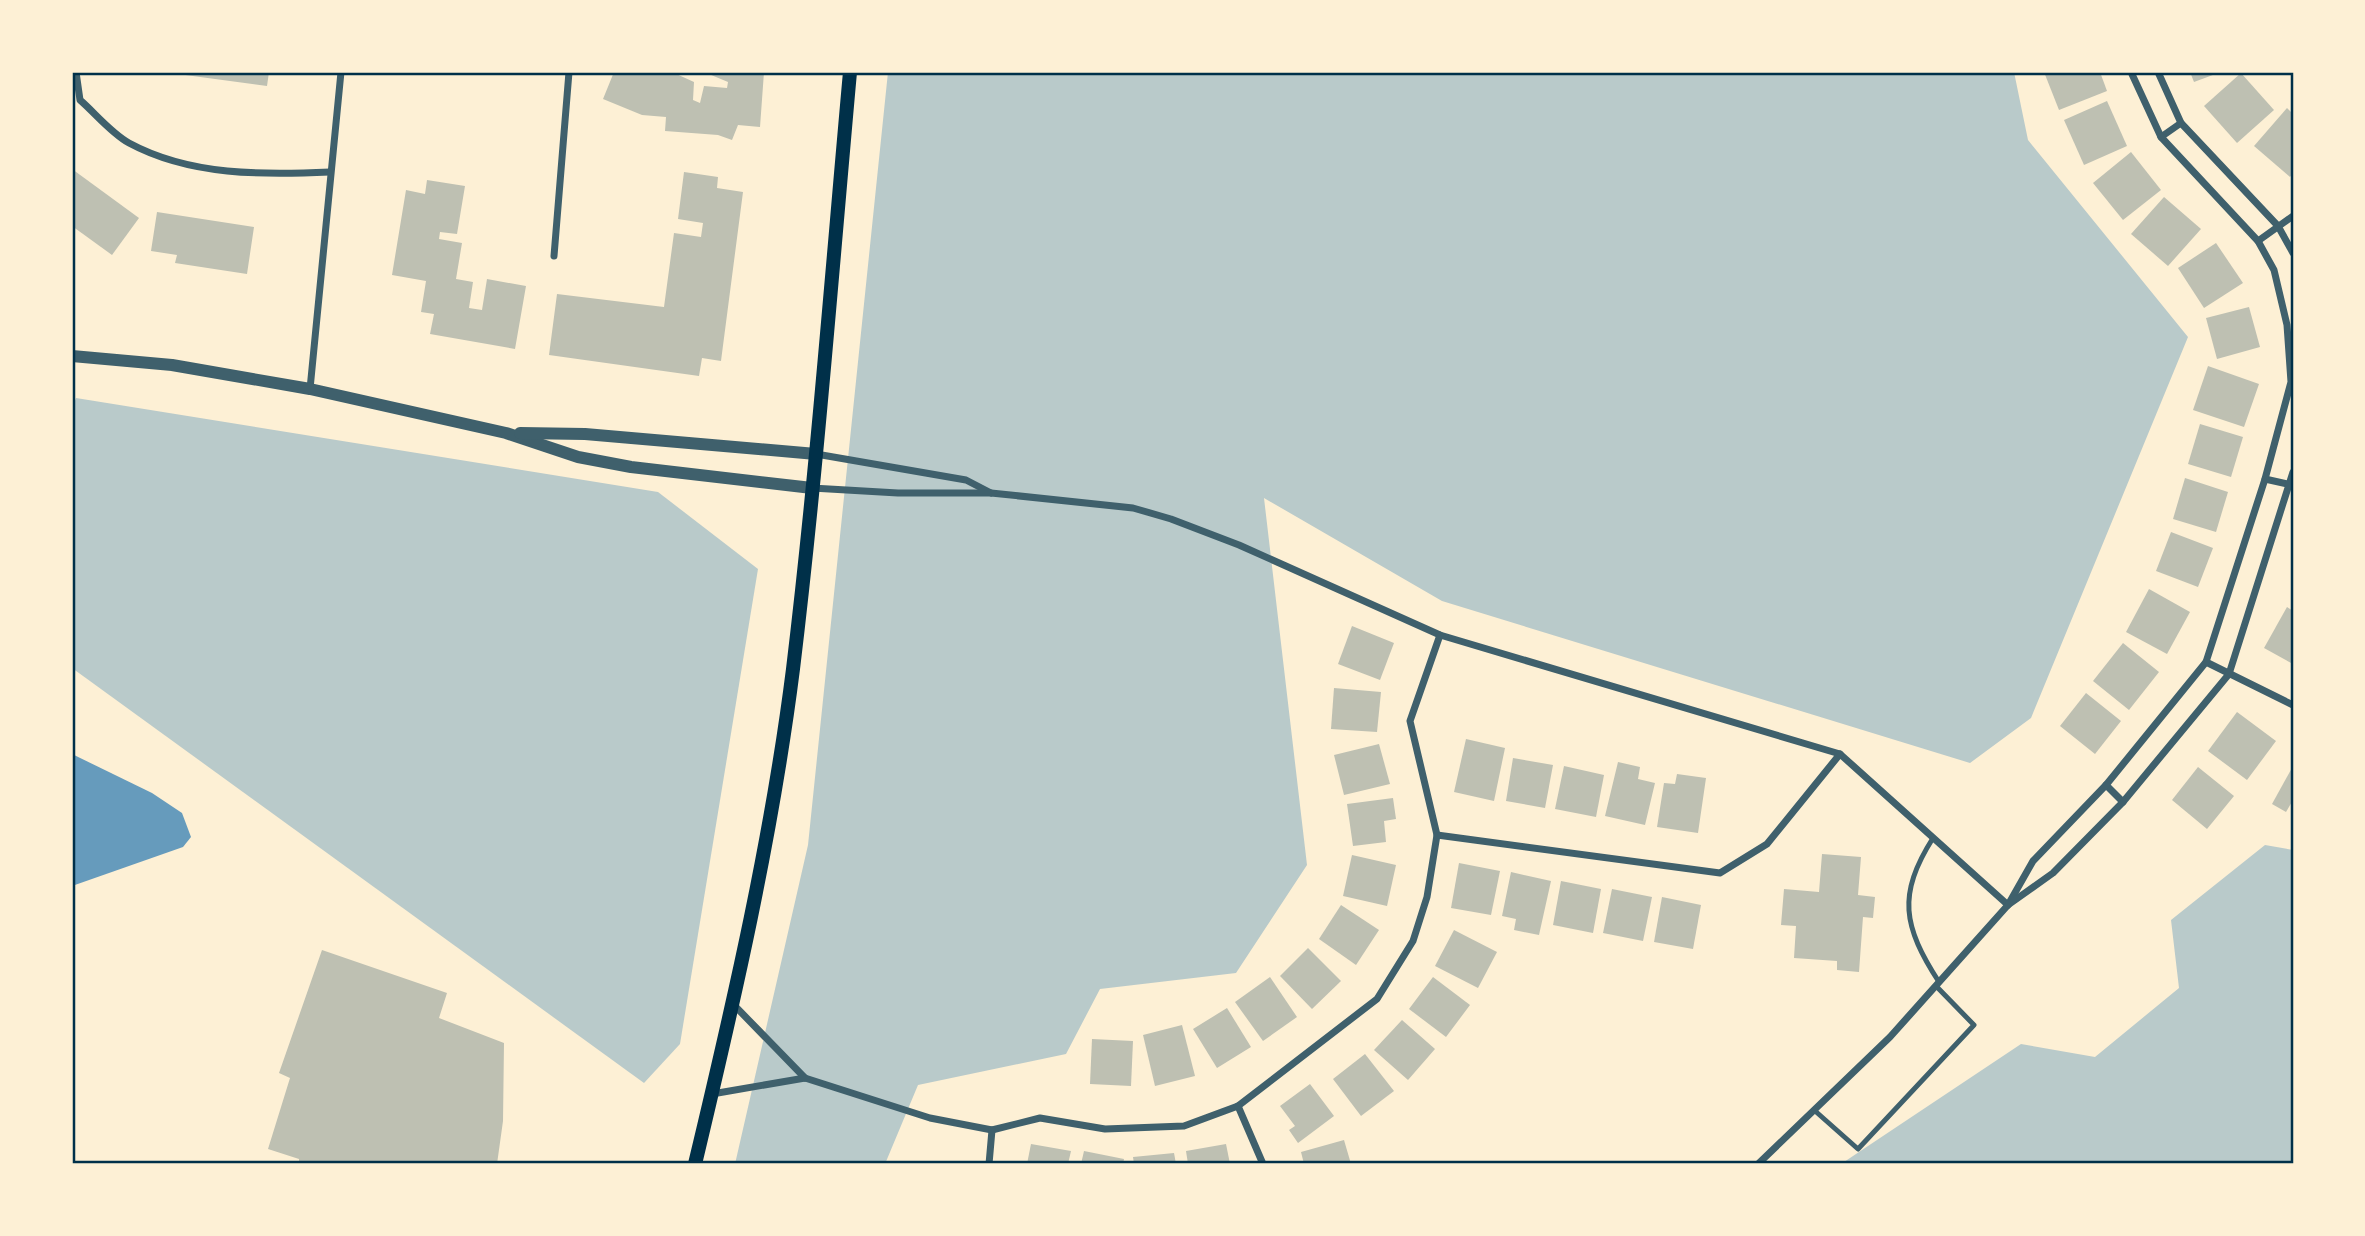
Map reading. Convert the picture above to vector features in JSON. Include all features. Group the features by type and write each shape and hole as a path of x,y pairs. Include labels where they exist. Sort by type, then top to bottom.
{"main road":[{"path":"695,1164 759,879 792,671 816,454 850,72"}],"street":[{"path":"76,72 80,100 127,142 167,159 248,175 330,172"},
{"path":"310,389 341,72"},
{"path":"554,256 569,72"},
{"path":"1758,1164 1890,1037 1938,984 2008,905 2033,861 2106,785 2206,662 2265,479 2292,382 2287,325 2274,270 2258,241 2161,137 2132,72"},
{"path":"2158,72 2181,123 2278,226 2293,253"},
{"path":"2161,137 2181,123"},
{"path":"2258,241 2293,216"},
{"path":"72,356 172,365 310,389 506,433 578,457 631,467 812,488 898,494 991,493 1133,508 1171,519 1239,545 1440,635 1840,754 2008,905"},
{"path":"506,433 585,434 816,454 966,480 991,493"},
{"path":"2008,905 2053,873 2123,802 2228,674 2292,485 2293,472"},
{"path":"2265,479 2292,485"},
{"path":"712,1094 805,1078 930,1118 992,1130 1041,1118 1105,1129 1184,1126 1238,1106 1377,999 1413,941 1427,897 1437,835 1410,721 1440,635"},
{"path":"2206,662 2293,705"},
{"path":"1437,835 1720,873 1767,844 1840,754"},
{"path":"2106,785 2123,802"},
{"path":"732,1003 805,1078"},
{"path":"1238,1106 1263,1164"},
{"path":"989,1164 992,1130"}],"lane":[{"path":"1814,1110 1858,1149 1974,1025 1938,984 1912,933 1908,888 1915,866 1933,838"}],"shaded area":[{"path":"888,72 2014,72 2028,140 2188,337 2031,718 1970,763 1442,601 1264,498 1307,865 1236,973 1100,989 1066,1054 918,1085 885,1164 735,1164 808,845"},
{"path":"76,398 658,492 758,569 680,1044 644,1083 72,668 72,408"},
{"path":"2265,845 2293,850 2293,1164 1841,1164 2021,1044 2095,1057 2179,988 2171,920"}],"water":[{"path":"72,754 152,793 182,813 191,837 183,847 72,886"}],"building":[{"path":"163,72 269,72 267,86"},
{"path":"614,72 672,72 694,82 693,100 700,103 704,86 727,88 728,82 704,72 764,72 760,127 738,125 732,140 718,135 665,131 666,117 642,115 603,99"},
{"path":"2044,72 2100,72 2107,91 2059,110"},
{"path":"2190,72 2221,72 2194,82"},
{"path":"2241,73 2274,110 2237,143 2204,106"},
{"path":"2107,101 2127,146 2084,165 2064,120"},
{"path":"2287,108 2293,114 2293,173 2290,177 2254,146"},
{"path":"2131,152 2161,190 2123,220 2093,183"},
{"path":"72,169 139,218 112,255 72,226"},
{"path":"684,172 718,177 717,188 743,192 721,361 702,358 699,376 549,355 557,294 664,307 674,233 701,237 703,223 678,219"},
{"path":"427,180 465,186 457,234 440,232 439,239 462,243 456,279 473,282 469,308 482,310 487,279 526,286 515,349 430,334 434,314 421,312 426,281 392,275 406,190 425,194"},
{"path":"2164,197 2201,229 2168,266 2131,234"},
{"path":"157,212 254,227 247,274 175,263 177,255 151,251"},
{"path":"2216,243 2243,283 2204,308 2178,268"},
{"path":"2249,307 2260,347 2217,359 2206,318"},
{"path":"2208,366 2259,384 2244,427 2193,410"},
{"path":"2200,424 2243,437 2231,477 2188,464"},
{"path":"2185,478 2228,492 2216,532 2173,519"},
{"path":"2171,532 2213,548 2198,587 2156,571"},
{"path":"2149,589 2190,612 2167,654 2126,632"},
{"path":"2287,607 2293,611 2293,664 2264,648"},
{"path":"1352,626 1394,643 1380,680 1338,664"},
{"path":"2123,643 2159,672 2129,710 2093,681"},
{"path":"1334,688 1381,692 1377,732 1331,729"},
{"path":"2086,693 2121,721 2095,754 2060,726"},
{"path":"2237,712 2276,741 2247,780 2208,751"},
{"path":"1466,739 1505,748 1494,801 1454,792"},
{"path":"1379,744 1390,784 1344,795 1334,755"},
{"path":"1513,758 1553,765 1545,808 1506,801"},
{"path":"1618,762 1640,767 1638,779 1655,783 1645,825 1605,816"},
{"path":"1564,766 1604,775 1596,817 1555,809"},
{"path":"2293,766 2293,800 2286,812 2272,804"},
{"path":"2198,767 2234,796 2207,829 2172,800"},
{"path":"1677,774 1706,778 1698,833 1657,827 1664,783 1675,784"},
{"path":"1393,798 1396,819 1384,821 1386,842 1353,846 1347,804"},
{"path":"1822,854 1861,857 1858,895 1875,897 1873,918 1863,917 1859,972 1837,970 1837,961 1794,958 1796,926 1781,925 1784,889 1819,892"},
{"path":"1352,855 1396,865 1387,906 1343,896"},
{"path":"1459,863 1500,871 1491,915 1451,908"},
{"path":"1511,872 1551,881 1539,935 1514,930 1516,919 1502,916"},
{"path":"1561,881 1601,889 1593,933 1553,925"},
{"path":"1612,889 1652,897 1643,941 1603,933"},
{"path":"1662,897 1701,905 1693,949 1654,942"},
{"path":"1341,905 1379,930 1356,965 1319,939"},
{"path":"1454,930 1497,952 1478,988 1435,966"},
{"path":"1308,948 1341,981 1312,1009 1280,976"},
{"path":"322,950 447,993 439,1018 504,1043 503,1121 497,1164 299,1164 299,1159 268,1149 290,1078 279,1073"},
{"path":"1270,977 1297,1017 1263,1041 1235,1002"},
{"path":"1433,977 1470,1005 1446,1037 1409,1009"},
{"path":"1227,1008 1251,1047 1217,1068 1193,1029"},
{"path":"1402,1020 1435,1049 1408,1080 1374,1050"},
{"path":"1182,1025 1195,1076 1155,1086 1143,1035"},
{"path":"1092,1039 1133,1041 1131,1086 1090,1084"},
{"path":"1365,1054 1394,1091 1361,1116 1333,1079"},
{"path":"1310,1084 1334,1116 1298,1143 1289,1130 1295,1126 1280,1106"},
{"path":"1344,1140 1351,1164 1304,1164 1301,1152"},
{"path":"1031,1144 1071,1151 1068,1164 1027,1164"},
{"path":"1226,1144 1230,1164 1188,1164 1186,1151"},
{"path":"1084,1151 1124,1159 1123,1164 1081,1164"},
{"path":"1174,1153 1176,1164 1134,1164 1133,1157"}]}
